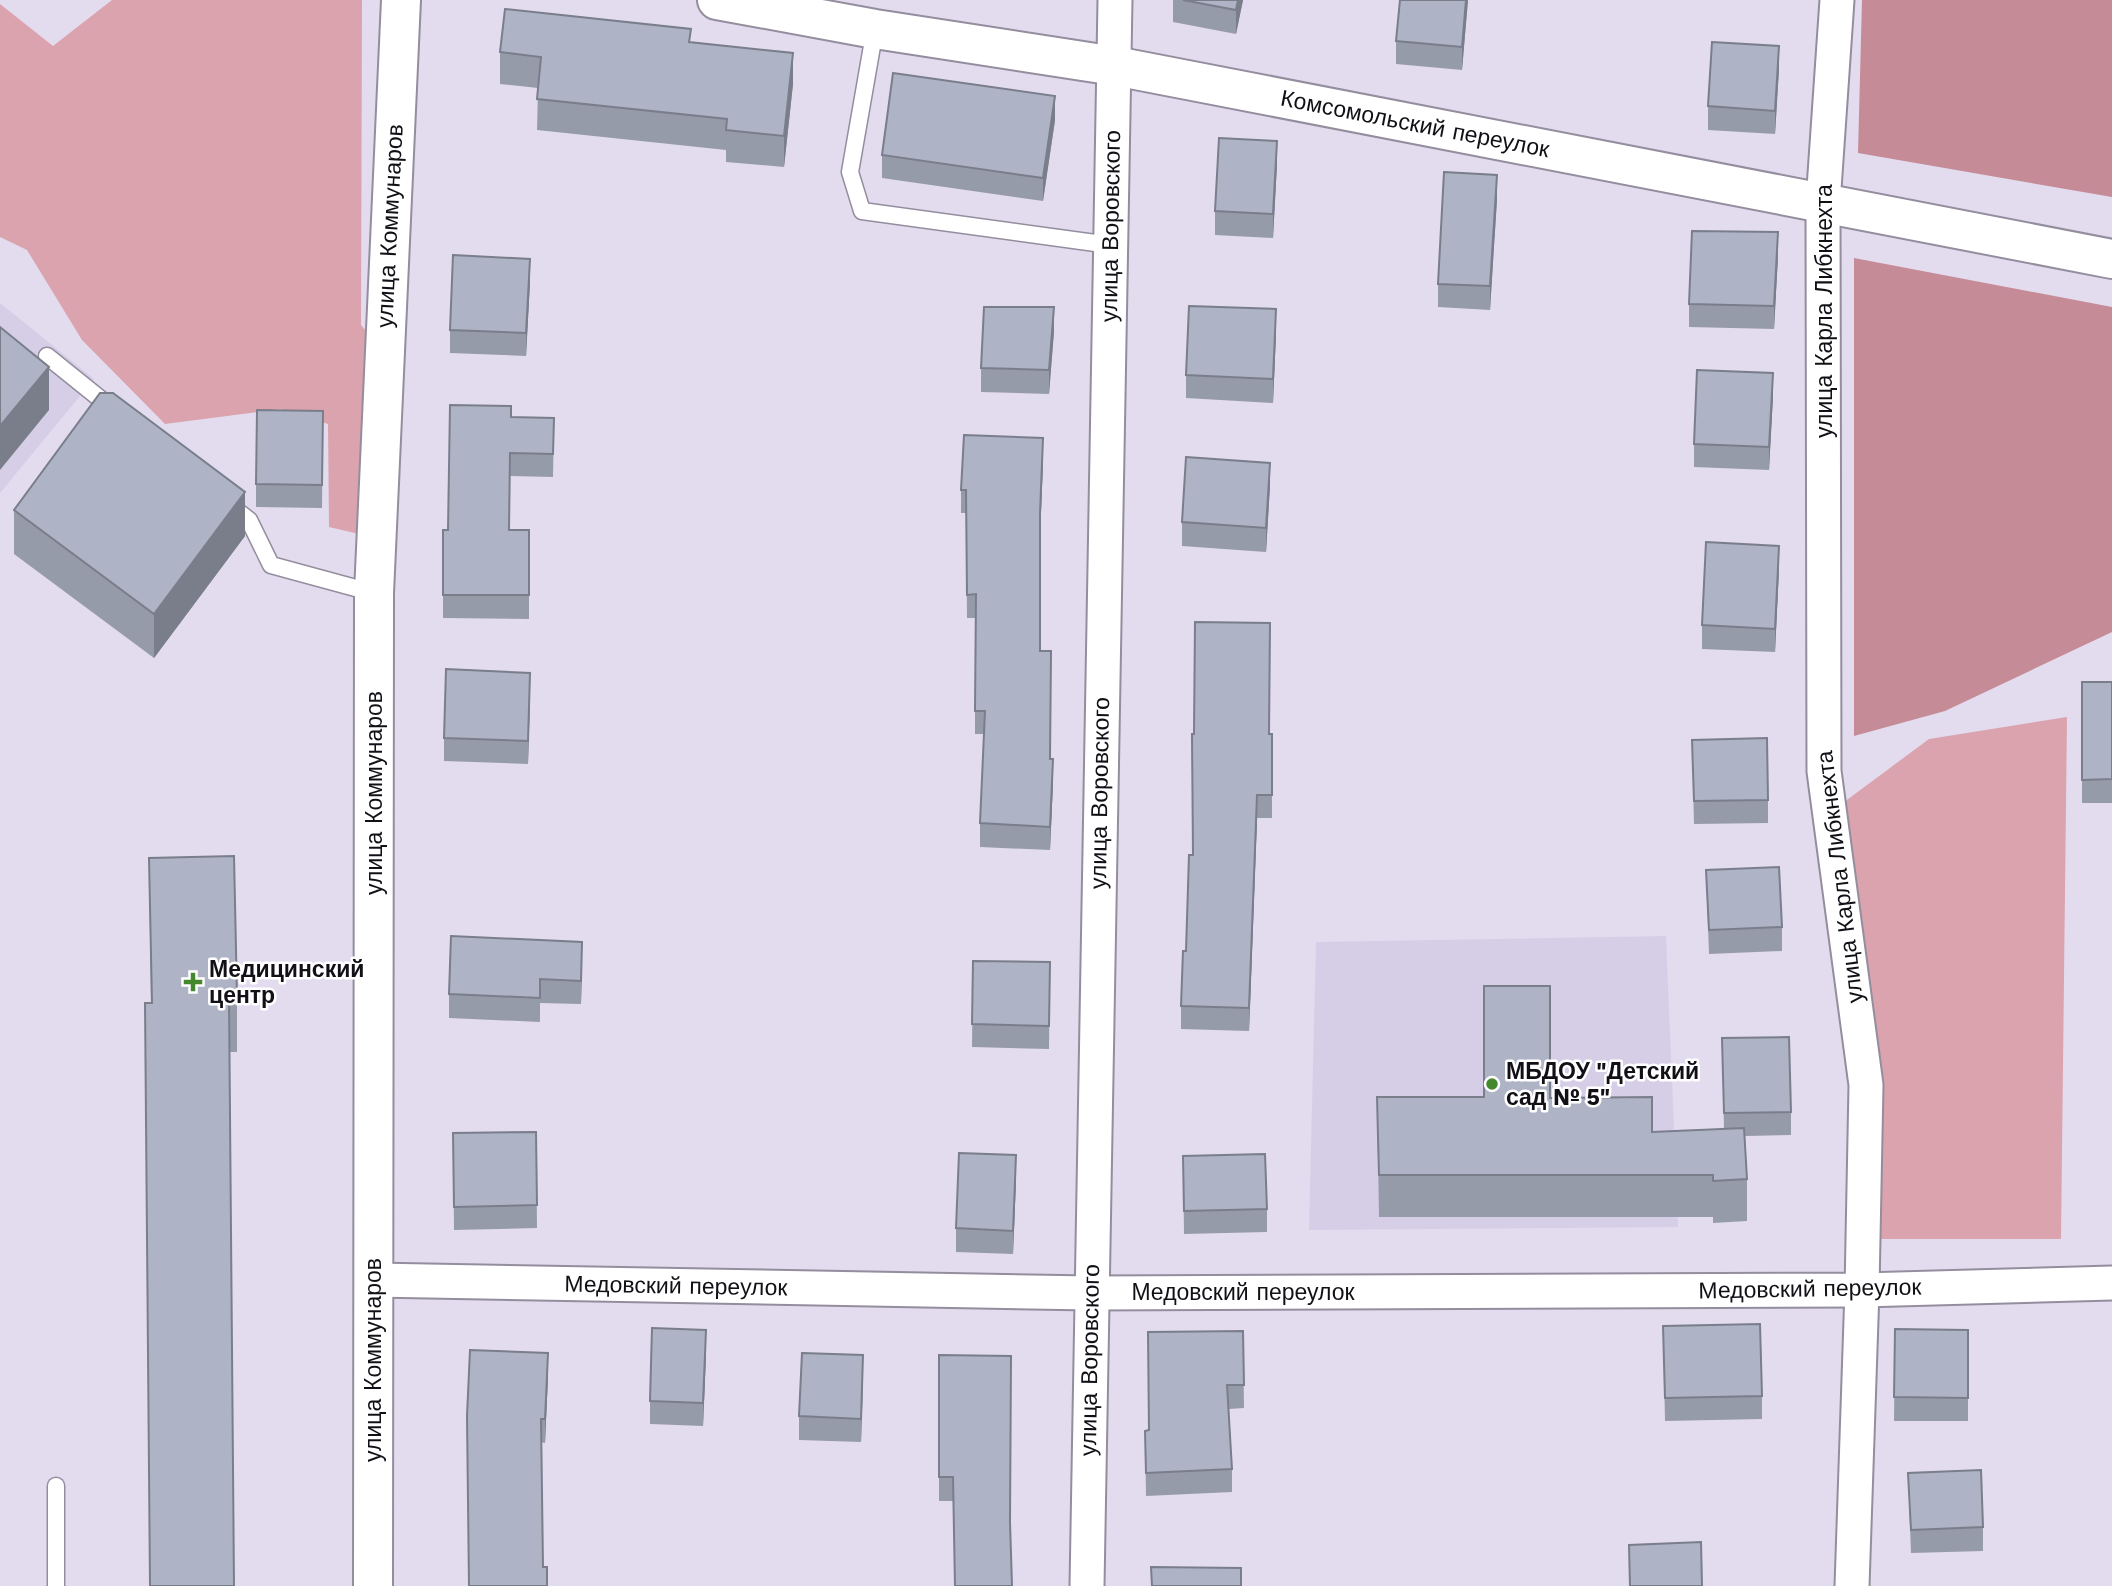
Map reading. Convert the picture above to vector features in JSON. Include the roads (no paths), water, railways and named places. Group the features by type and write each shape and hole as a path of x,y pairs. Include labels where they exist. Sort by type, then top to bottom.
{"street":[{"name":"улица Коммунаров","path":"373,1586 374,593 401,0"},
{"name":"Комсомольский переулок","path":"717,0 875,29 1115,66 2112,259"},
{"name":"улица Воровского","path":"1087,1586 1115,0"},
{"name":"улица Карла Либкнехта","path":"1837,0 1823,203 1824,771 1866,1085 1852,1586"},
{"name":"Медовский переулок","path":"374,1280 1091,1293 1862,1290 2112,1283"}],"lane":[{"path":"875,29 850,172 862,211 1110,245"},
{"path":"47,356 121,416"},
{"path":"217,495 249,520 271,565 374,593"},
{"path":"56,1486 56,1586"}],"place":[{"name":"Медицинский центр","path":"193,982"},
{"name":"МБДОУ \"Детский сад № 5\"","path":"1492,1084"}]}
